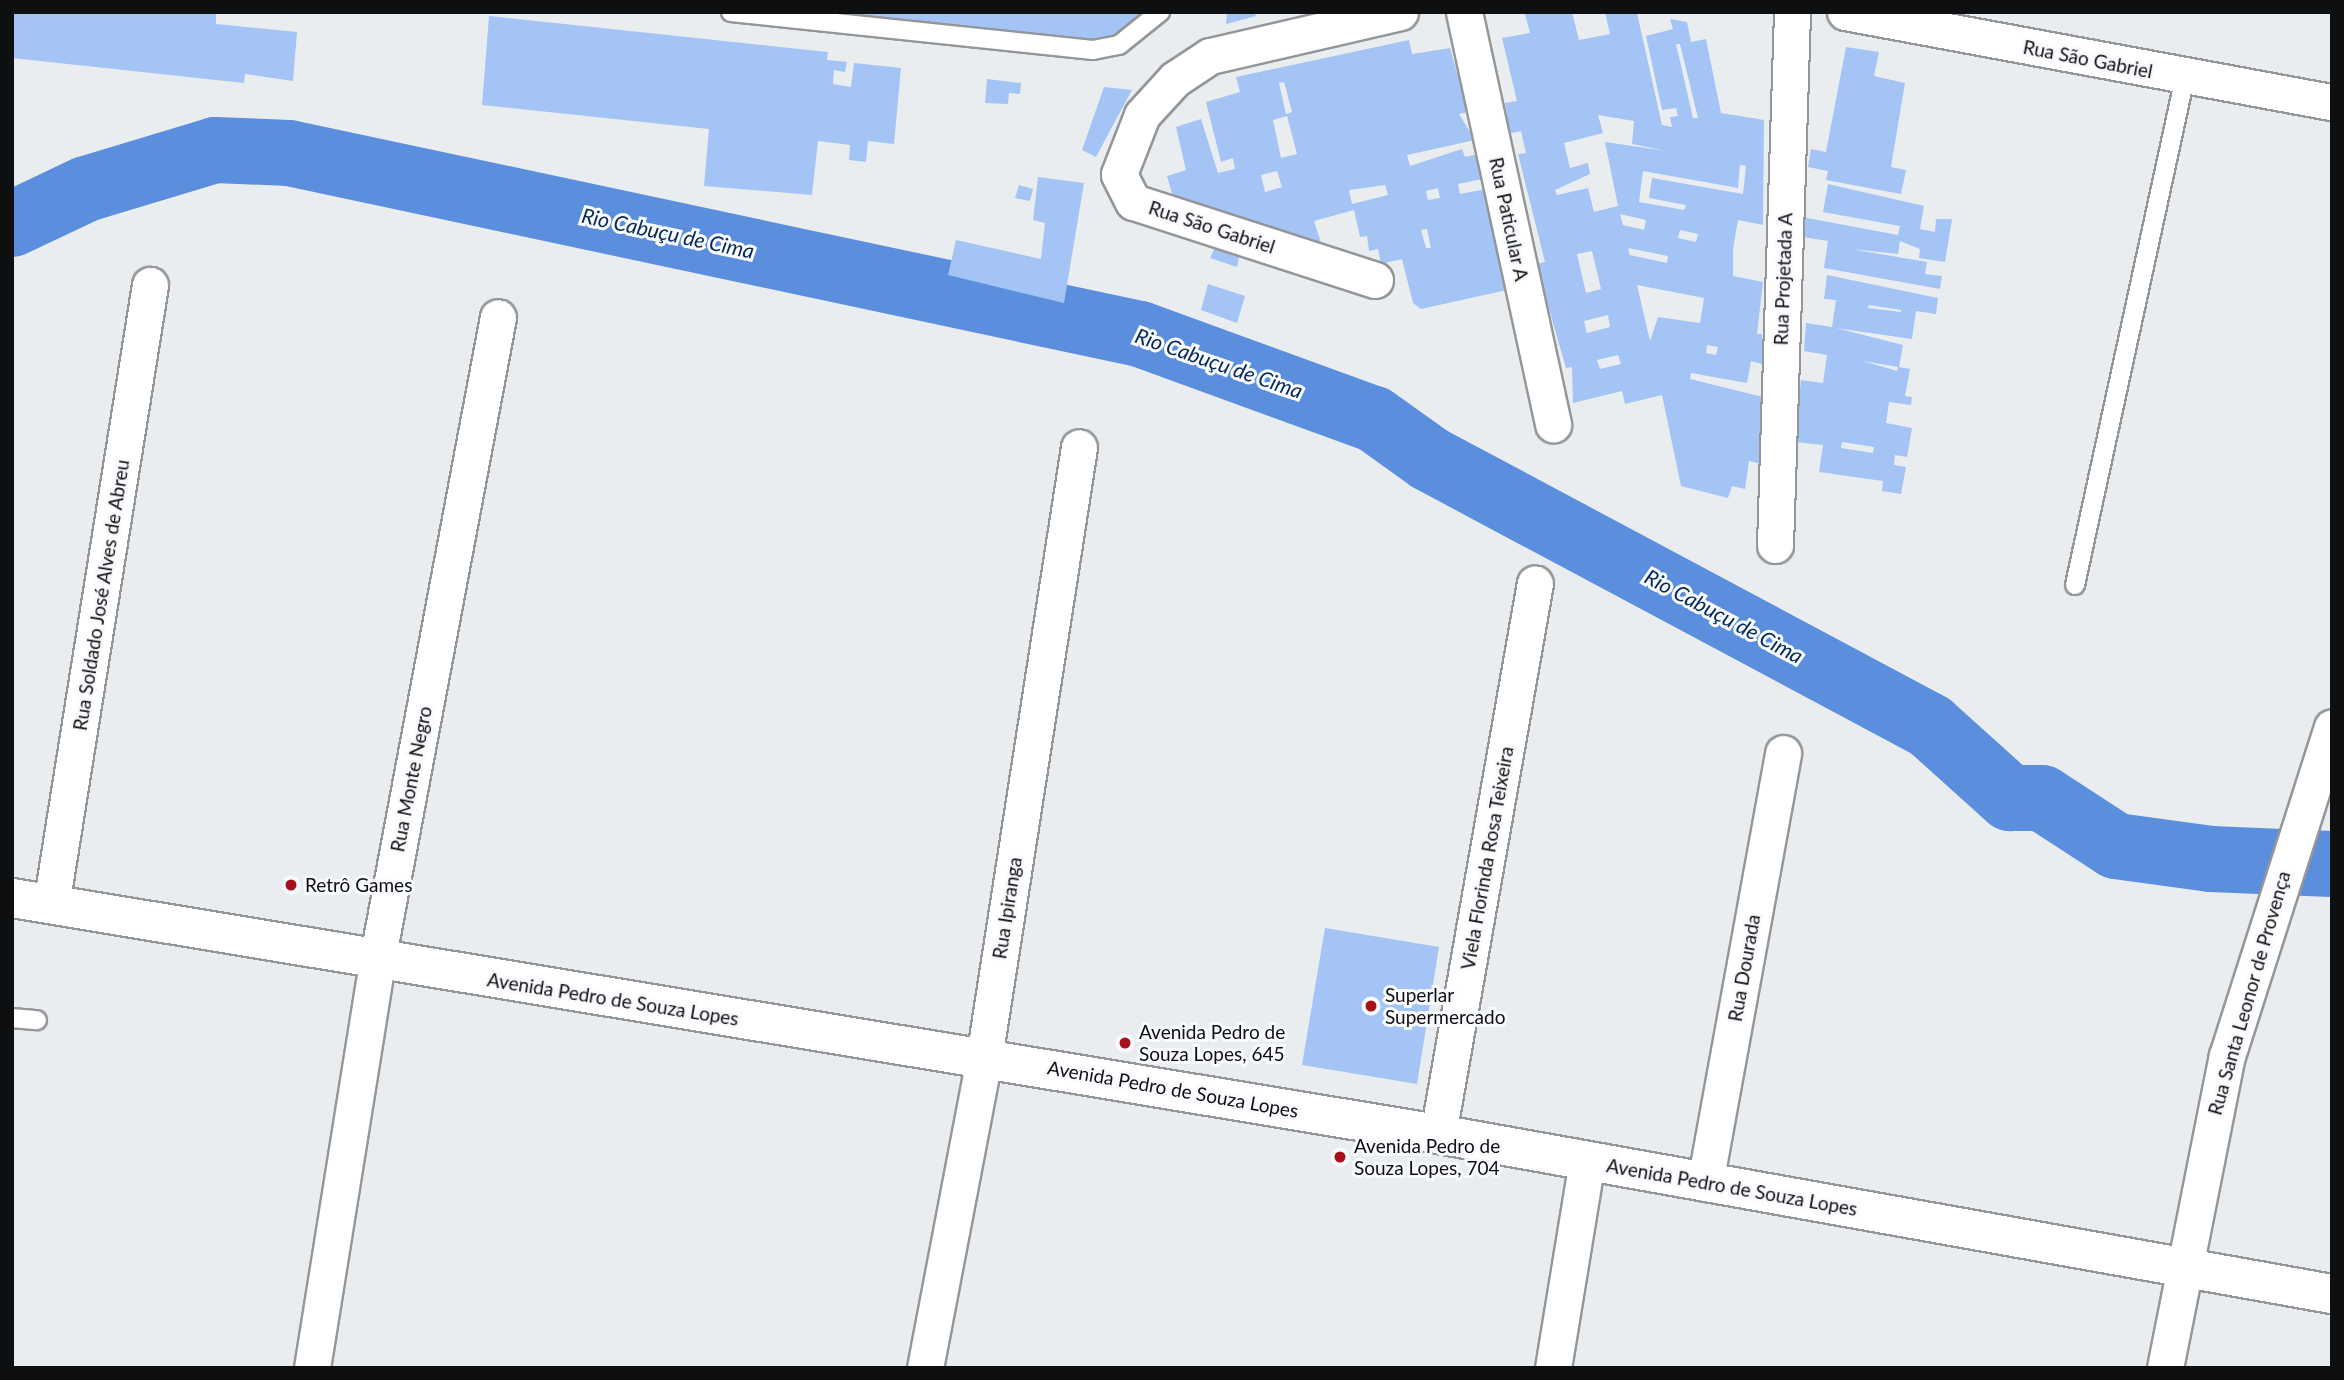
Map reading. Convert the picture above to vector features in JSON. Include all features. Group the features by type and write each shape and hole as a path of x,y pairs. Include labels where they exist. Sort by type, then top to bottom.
{"main road":[{"name":"Avenida Pedro de Souza Lopes","path":"12,898 377,961 1438,1134 1705,1183 2182,1263 2332,1294"}],"street":[{"name":"Rua São Gabriel","path":"1375,280 1133,201 1119,174 1120,157 1142,115 1175,79 1210,56 1400,12"},
{"name":"Rua Paticular A","path":"1464,12 1553,425"},
{"name":"Rua Projetada A","path":"1775,545 1792,12"},
{"name":"Rua São Gabriel","path":"1845,12 1982,26 2185,78 2332,102"},
{"name":"Rua Soldado José Alves de Abreu","path":"51,905 150,285"},
{"name":"Rua Monte Negro","path":"312,1368 377,961 498,317"},
{"name":"Rua Ipiranga","path":"925,1368 984,1058 1079,447"},
{"name":"Viela Florinda Rosa Teixeira","path":"1438,1134 1535,583"},
{"name":"Rua Santa Leonor de Provença","path":"2165,1368 2182,1263 2227,1056 2304,803 2332,727"},
{"name":"Rua Dourada","path":"1705,1183 1783,753"},
{"path":"1553,1368 1587,1161"}],"lane":[{"path":"731,12 1093,50 1119,45 1160,12"},
{"path":"2075,585 2185,78"},
{"path":"12,1018 37,1020"}],"building":[{"path":"12,12 216,12 216,24 297,32 293,81 245,74 244,83 12,58"},
{"path":"814,12 1152,12 1097,44"},
{"path":"1227,12 1254,12 1256,16 1226,24"},
{"path":"1572,12 1579,40 1610,34 1605,12 1637,13 1662,125 1672,127 1670,117 1678,116 1676,108 1662,110 1646,36 1673,29 1670,19 1687,22 1691,42 1706,39 1721,113 1764,120 1763,225 1738,220 1733,249 1733,276 1763,282 1757,334 1762,334 1762,364 1751,361 1747,383 1691,373 1690,379 1763,397 1761,464 1749,461 1745,489 1732,486 1728,498 1681,486 1662,395 1625,404 1622,391 1573,403 1572,367 1566,368 1536,264 1545,262 1518,154 1526,153 1521,131 1504,135 1500,116 1507,114 1505,103 1517,101 1502,38 1530,33 1525,14","holes":["1676,44 1680,44 1698,118 1693,118","1598,115 1634,121 1632,144 1667,151 1605,142 1618,206 1594,212 1588,188 1557,195 1555,190 1590,174 1588,163 1570,168 1564,143 1603,133","1740,165 1746,166 1743,194 1652,178 1649,198 1686,205 1684,210 1639,202 1643,171 1738,188","1620,214 1646,220 1644,230 1623,225","1680,230 1698,234 1696,242 1678,238","1628,248 1668,256 1667,263 1630,255","1592,251 1601,289 1586,293 1577,254","1637,285 1704,298 1700,323 1658,317 1650,341","1608,315 1610,327 1587,333 1584,321","1707,345 1718,347 1716,355 1706,353","1618,355 1621,364 1600,369 1597,360"]},
{"path":"489,16 828,52 827,60 847,62 845,72 834,70 833,84 851,87 854,63 901,68 894,144 868,141 866,162 849,160 850,145 818,141 812,195 704,186 709,129 482,105"},
{"path":"1409,40 1412,54 1450,48 1468,112 1459,114 1475,140 1407,155 1410,166 1462,149 1465,157 1478,154 1483,179 1458,184 1460,194 1486,189 1507,290 1421,309 1413,303 1402,259 1381,264 1378,249 1369,251 1367,236 1360,237 1354,210 1314,221 1323,249 1173,197 1167,176 1186,170 1176,127 1201,119 1218,173 1235,169 1233,158 1221,162 1206,102 1240,92 1236,77","holes":["1284,82 1292,112 1286,114 1279,83","1287,116 1297,154 1281,158 1273,120","1277,171 1282,187 1265,192 1261,175","1385,185 1388,195 1352,204 1349,190","1438,188 1440,198 1428,200 1426,191","1427,229 1431,248 1426,248 1421,230"]},
{"path":"1846,47 1879,52 1874,76 1905,83 1891,167 1906,170 1901,194 1826,180 1828,171 1808,167 1811,149 1826,152"},
{"path":"987,79 1021,83 1020,94 1009,93 1008,104 985,103"},
{"path":"1104,87 1132,90 1096,157 1082,150"},
{"path":"1038,177 1084,183 1064,303 948,275 956,240 1041,259 1045,223 1033,220"},
{"path":"1828,184 1924,206 1920,229 1935,232 1936,219 1952,219 1945,262 1919,258 1920,249 1900,241 1898,254 1851,249 1927,262 1925,274 1942,276 1940,289 1824,268 1828,241 1803,237 1802,217 1898,235 1900,226 1823,212"},
{"path":"1019,185 1033,189 1030,201 1015,198"},
{"path":"1217,242 1241,249 1237,267 1210,258"},
{"path":"1827,275 1938,298 1936,314 1916,311 1912,339 1836,328 1903,345 1899,367 1910,369 1905,396 1912,397 1911,405 1889,402 1886,423 1912,428 1907,457 1895,455 1894,465 1906,467 1901,494 1882,491 1883,481 1819,472 1823,445 1795,442 1801,380 1823,383 1827,355 1804,351 1806,323 1832,327 1836,300 1824,299","holes":["1869,305 1901,310 1901,312 1868,308","1863,361 1898,367 1897,371","1842,442 1874,447 1873,453 1841,448"]},
{"path":"1208,284 1245,296 1237,323 1201,310"},
{"name":"Superlar Supermercado","path":"1325,928 1439,947 1417,1084 1302,1065"}],"waterway":[{"name":"Rio Cabuçu de Cima","path":"12,224 86,189 215,150 289,153 1140,334 1374,419 1430,459 1930,726 2010,798 2042,798 2116,846 2211,859 2332,864"}],"place":[{"name":"Retrô Games","path":"291,885"},
{"name":"Superlar Supermercado","path":"1371,1006"},
{"name":"Avenida Pedro de Souza Lopes, 645","path":"1125,1043"},
{"name":"Avenida Pedro de Souza Lopes, 704","path":"1340,1157"}]}
